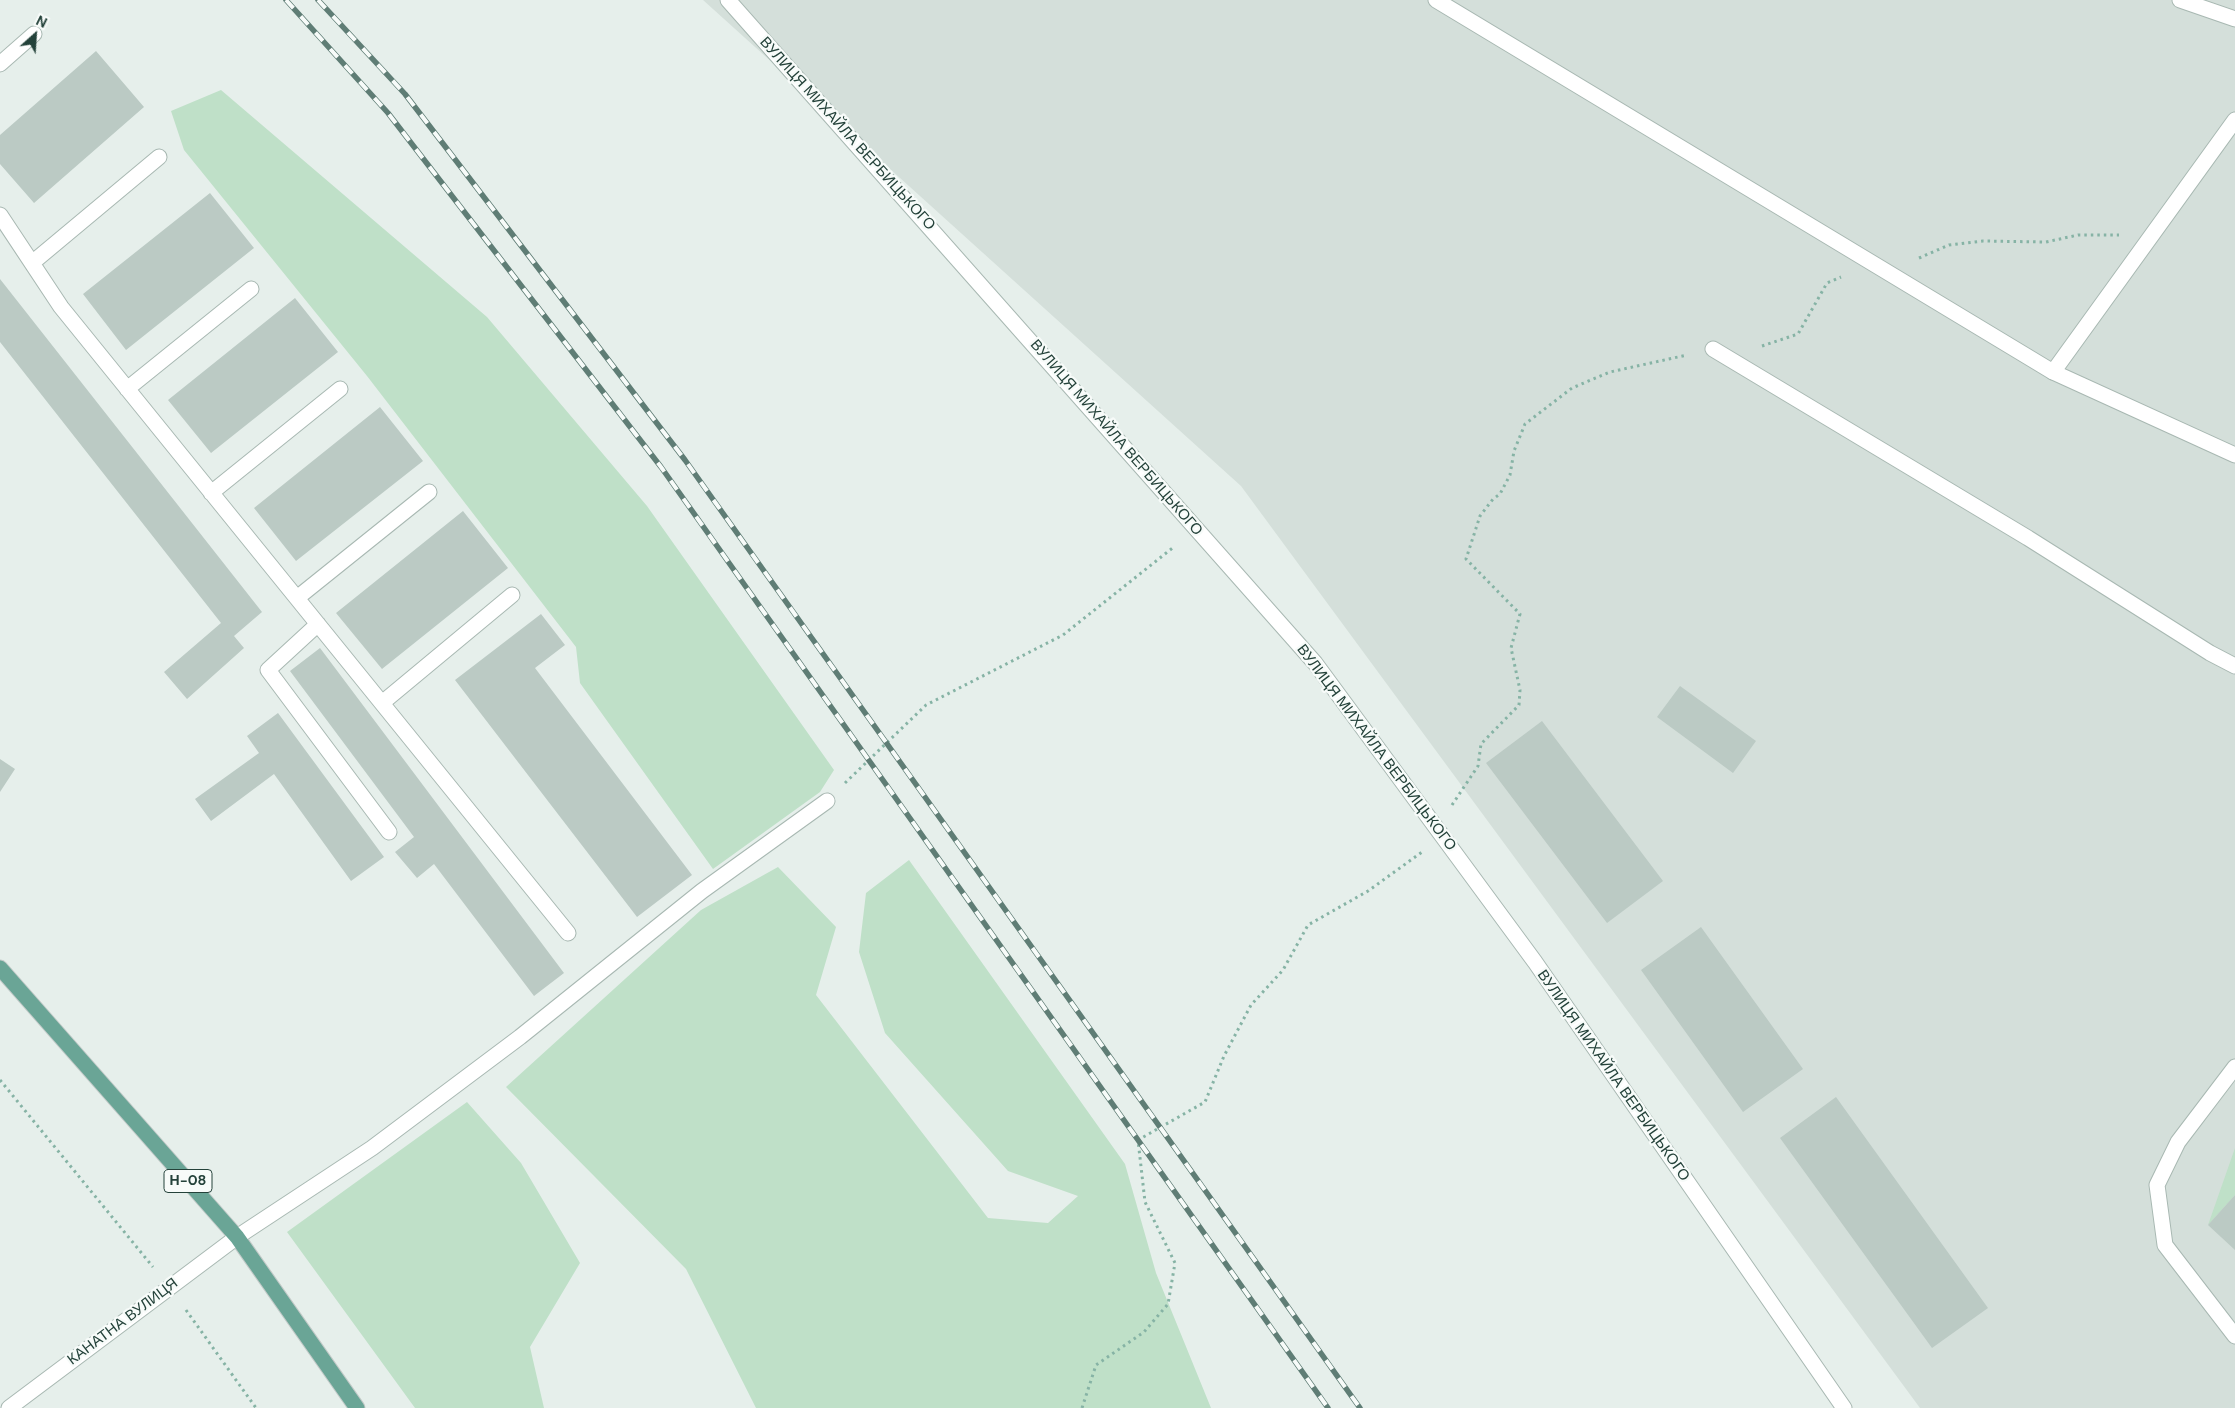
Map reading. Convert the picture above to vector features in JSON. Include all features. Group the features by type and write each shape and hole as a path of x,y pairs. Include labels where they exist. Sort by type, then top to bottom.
{"main road":[{"name":"Н-08","path":"0,968 237,1237 357,1408"}],"street":[{"name":"ВУЛИЦЯ МИХАЙЛА ВЕРБИЦЬКОГО","path":"728,0 1196,530 1316,662 1534,962 1844,1408"},
{"path":"1436,0 2053,372 2235,455"},
{"path":"2180,0 2235,18"},
{"path":"0,64 34,34"},
{"path":"2053,372 2235,120"},
{"path":"32,263 159,157"},
{"path":"0,215 61,307 568,933"},
{"path":"127,389 251,289"},
{"path":"1713,349 2028,538 2210,653 2235,666"},
{"path":"212,493 340,389"},
{"path":"297,598 429,492"},
{"path":"382,703 512,595"},
{"path":"318,624 268,670 389,832"},
{"name":"КАНАТНА ВУЛИЦЯ","path":"9,1408 237,1237 372,1148 520,1037 702,891 827,801"},
{"path":"2235,1067 2178,1142 2157,1184 2165,1245 2235,1336"}],"path":[{"path":"1082,1408 1096,1365 1144,1332 1168,1304 1175,1263 1145,1202 1138,1140 1205,1102 1224,1056 1251,1005 1283,970 1308,925 1368,891 1426,850 1478,766 1481,744 1518,705 1520,690 1511,648 1520,614 1466,559 1480,516 1493,499 1500,494 1510,475 1514,451 1525,424 1572,388 1610,372 1713,349 1762,346 1798,334 1827,283 1852,272 1911,262 1949,245 1983,241 2046,242 2078,235 2149,238"},
{"path":"827,801 926,705 1062,635 1196,530"},
{"path":"0,1080 170,1287 256,1408"}],"shaded area":[{"path":"703,0 2235,0 2235,1408 1920,1408 1241,486"}],"green space":[{"path":"221,90 487,317 647,506 834,770 820,792 713,869 580,683 576,647 367,376 184,150 171,111"},
{"path":"909,860 1125,1164 1156,1273 1211,1408 756,1408 686,1269 506,1087 701,910 778,867 836,927 816,995 988,1218 1048,1223 1078,1196 1008,1171 885,1033 859,952 866,893"},
{"path":"467,1102 521,1163 580,1263 530,1347 544,1408 415,1408 287,1232"},
{"path":"2235,1148 2235,1195 2208,1225"}],"building":[{"path":"96,51 144,107 34,203 0,164 0,135"},
{"path":"210,193 254,248 126,350 83,294"},
{"path":"0,279 262,612 234,636 244,648 187,699 164,672 221,623 0,342"},
{"path":"295,298 338,352 211,453 168,400"},
{"path":"380,407 423,461 296,561 254,508"},
{"path":"463,511 508,568 382,669 336,613"},
{"path":"541,614 565,645 535,668 692,875 637,917 455,680"},
{"path":"320,648 564,973 534,996 434,864 417,878 395,852 414,837 290,671"},
{"path":"1680,686 1756,741 1733,773 1657,717"},
{"path":"278,713 384,857 351,881 274,774 211,821 195,799 259,753 247,736"},
{"path":"1542,721 1663,881 1607,923 1486,763"},
{"path":"0,759 15,769 0,792"},
{"path":"1701,927 1803,1069 1743,1112 1641,970"},
{"path":"1836,1097 1988,1308 1932,1348 1780,1138"},
{"path":"2235,1195 2235,1250 2208,1225"}],"railway":[{"path":"286,0 388,113 661,467 1328,1408"},
{"path":"318,0 405,94 685,460 1360,1408"}]}
